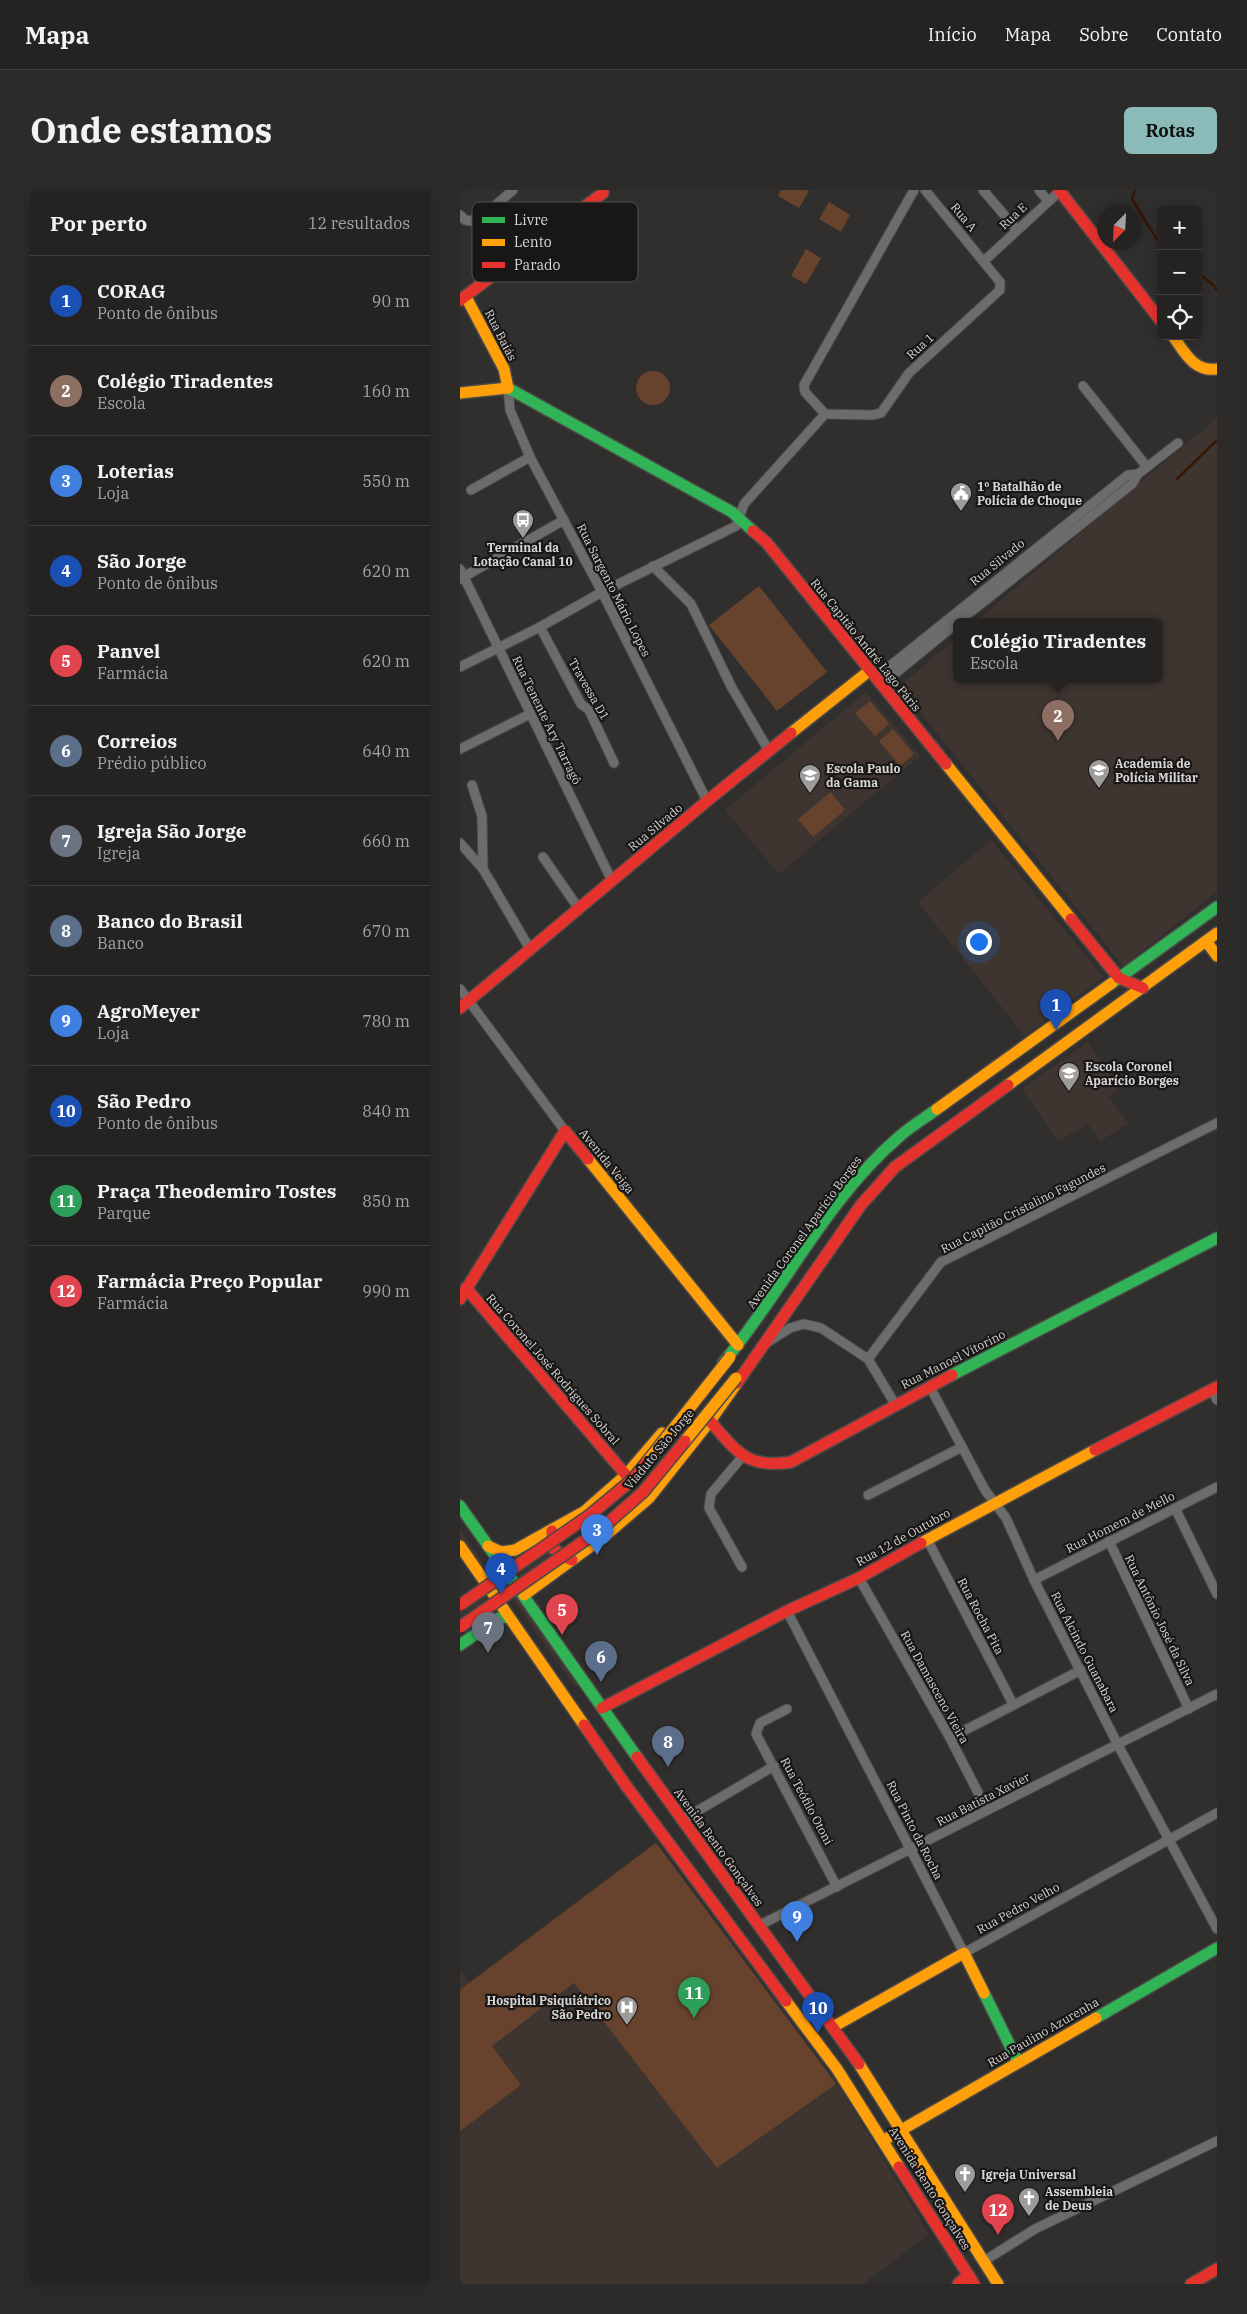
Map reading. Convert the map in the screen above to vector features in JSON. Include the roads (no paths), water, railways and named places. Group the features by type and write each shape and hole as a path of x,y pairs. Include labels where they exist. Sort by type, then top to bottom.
{"main road":[{"path":"591,202 603,193 603,190"},
{"path":"1059,190 1157,316"},
{"path":"463,298 485,282"},
{"name":"Rua Baiás","path":"463,298 504,369 508,388"},
{"path":"1176,340 1194,364 1201,370 1217,369"},
{"path":"460,393 508,388"},
{"name":"Rua Capitão André Lago Páris","path":"508,388 739,518 766,542 1119,978 1143,988"},
{"name":"Rua Silvado","path":"465,1004 769,751 875,678"},
{"name":"Avenida Coronel Aparício Borges","path":"488,1546 502,1552 515,1550 585,1511 626,1475 738,1345 851,1187 875,1158 900,1136 1217,907"},
{"path":"524,1595 606,1535 649,1498 710,1421 861,1205 895,1167 1217,933"},
{"path":"1206,941 1217,956"},
{"path":"460,1299 463,1284 565,1131"},
{"name":"Avenida Veiga","path":"565,1131 738,1345"},
{"name":"Rua Manoel Vitorino","path":"742,1457 760,1464 776,1466 791,1462 896,1404 1217,1238"},
{"name":"Rua Coronel José Rodrigues Sobral","path":"463,1284 626,1475"},
{"name":"Viaduto São Jorge","path":"460,1604 590,1515 632,1480 738,1345"},
{"name":"Viaduto São Jorge","path":"460,1627 601,1529 643,1492 747,1366"},
{"name":"Rua 12 de Outubro","path":"602,1708 787,1611 859,1578 995,1502 1215,1392"},
{"path":"710,1421 742,1457"},
{"name":"Avenida Bento Gonçalves","path":"460,1506 682,1820 834,2027 998,2284"},
{"path":"552,1531 553,1548 561,1555 572,1560"},
{"name":"Avenida Bento Gonçalves","path":"460,1546 627,1787 838,2069 971,2280"},
{"path":"460,1645 499,1618 508,1617"},
{"name":"Rua Paulino Azurenha","path":"884,2140 1217,1948"},
{"name":"Rua Pedro Velho","path":"834,2027 964,1953"},
{"name":"Rua Pinto da Rocha","path":"964,1953 1018,2062"},
{"path":"1191,2284 1217,2269"},
{"path":"958,2284 971,2280"}],"street":[{"path":"499,202 512,190"},
{"path":"460,668 540,627 602,592 736,526 744,504 825,414 805,392 804,385 914,190"},
{"name":"Rua A","path":"925,190 984,261"},
{"path":"983,190 1017,230"},
{"path":"1039,190 1048,201"},
{"name":"Rua E","path":"984,261 1059,190"},
{"path":"460,215 465,220 472,220"},
{"name":"Rua 1","path":"825,414 872,415 881,413 908,374 1000,290 1000,282 984,261"},
{"path":"1083,386 1147,467"},
{"name":"Rua Sargento Mário Lopes","path":"508,388 510,410 530,457 602,592 707,801"},
{"name":"Rua Silvado","path":"959,618 977,601 1116,490 1132,484 1138,474 1178,443"},
{"path":"471,490 530,457"},
{"path":"461,575 564,520"},
{"path":"653,566 692,604 732,688 769,751"},
{"name":"Rua Tenente Ary Tarragô","path":"461,575 612,881"},
{"name":"Rua Silvado","path":"895,668 913,646 932,631 953,622"},
{"name":"Rua Silvado","path":"875,678 920,654 953,624"},
{"name":"Travessa D1","path":"540,627 581,704 589,710 614,763"},
{"path":"932,631 939,638"},
{"path":"913,646 920,654"},
{"path":"460,749 530,714"},
{"path":"472,785 482,816 483,870"},
{"path":"460,843 483,870 530,949"},
{"path":"543,857 579,908"},
{"name":"Avenida Veiga","path":"460,988 465,1004 565,1131"},
{"name":"Rua Capitão Cristalino Fagundes","path":"868,1359 941,1262 1217,1123"},
{"path":"761,1346 790,1328 804,1324 821,1328 868,1359 896,1404"},
{"name":"Rua Alcindo Guanabara","path":"930,1387 985,1490 1006,1518 1034,1580 1118,1745 1217,1929"},
{"path":"868,1495 962,1447"},
{"path":"742,1457 711,1494 709,1501 710,1508 742,1567"},
{"name":"Rua Homem de Mello","path":"1034,1580 1217,1487"},
{"path":"1175,1508 1217,1594"},
{"name":"Rua Rocha Pita","path":"926,1539 1013,1704"},
{"name":"Rua Antônio José da Silva","path":"1109,1541 1189,1709"},
{"name":"Rua Damasceno Vieira","path":"859,1578 950,1738 987,1810"},
{"name":"Rua Pinto da Rocha","path":"787,1611 964,1953"},
{"path":"950,1738 1081,1670"},
{"name":"Rua Batista Xavier","path":"760,1926 1217,1694"},
{"name":"Rua Teófilo Otoni","path":"786,1709 760,1723 756,1728 756,1734 837,1886"},
{"path":"682,1820 774,1766"},
{"name":"Rua Pedro Velho","path":"964,1953 1217,1813"},
{"path":"984,2261 1035,2229 1217,2141"}],"waterway":[{"path":"1135,190 1132,199 1157,240"},
{"path":"1202,276 1217,290"},
{"path":"1177,479 1217,440"}],"place":[{"name":"1º Batalhão de Polícia de Choque","path":"961,512"},
{"name":"Terminal da Lotação Canal 10","path":"523,539"},
{"name":"Colégio Tiradentes","path":"1058,741"},
{"name":"Academia de Polícia Militar","path":"1099,789"},
{"name":"Escola Paulo da Gama","path":"810,794"},
{"name":"CORAG","path":"1056,1030"},
{"name":"Escola Coronel Aparício Borges","path":"1069,1092"},
{"name":"Loterias","path":"597,1555"},
{"name":"São Jorge","path":"501,1594"},
{"name":"Panvel","path":"562,1635"},
{"name":"Igreja São Jorge","path":"488,1653"},
{"name":"Correios","path":"601,1682"},
{"name":"Banco do Brasil","path":"668,1767"},
{"name":"AgroMeyer","path":"797,1942"},
{"name":"Praça Theodemiro Tostes","path":"694,2018"},
{"name":"Hospital Psiquiátrico São Pedro","path":"627,2026"},
{"name":"São Pedro","path":"818,2033"},
{"name":"Igreja Universal","path":"965,2193"},
{"name":"Assembleia de Deus","path":"1029,2217"},
{"name":"Farmácia Preço Popular","path":"998,2235"}]}
